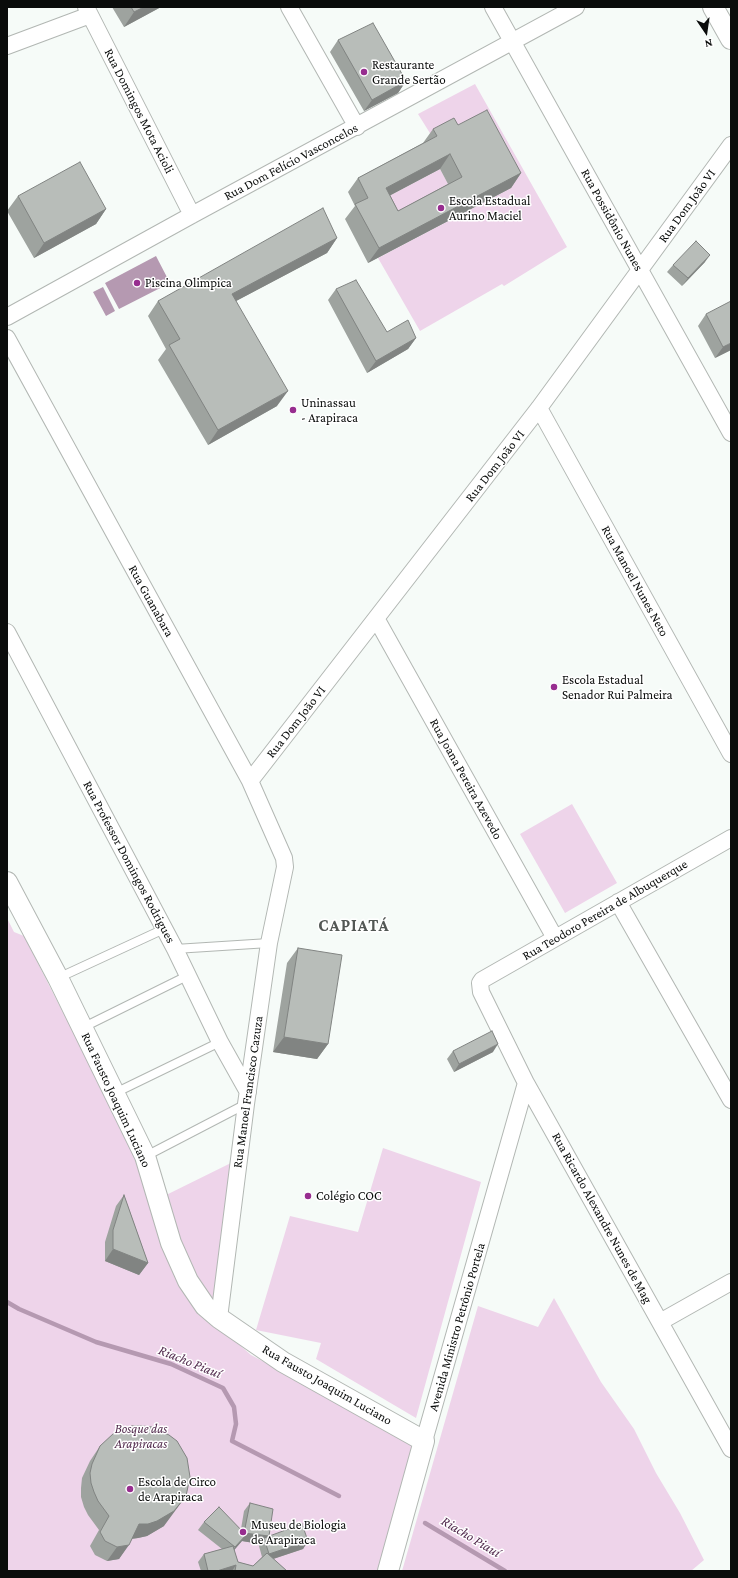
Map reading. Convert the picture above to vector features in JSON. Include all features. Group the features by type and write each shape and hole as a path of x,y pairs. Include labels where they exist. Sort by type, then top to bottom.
{"street":[{"path":"289,7 356,127"},
{"name":"Rua Possidônio Nunes","path":"493,7 731,434"},
{"name":"Rua Dom Felício Vasconcelos","path":"7,317 192,214 356,127 576,7"},
{"path":"713,7 731,39"},
{"path":"7,46 88,11"},
{"name":"Rua Domingos Mota Acioli","path":"88,11 192,214"},
{"name":"Rua Dom João VI","path":"250,781 377,620 539,408 731,146"},
{"name":"Rua Guanabara","path":"7,338 250,781 284,858 285,867"},
{"name":"Rua Manoel Nunes Neto","path":"539,408 731,754"},
{"name":"Rua Joana Pereira Azevedo","path":"377,620 556,938"},
{"name":"Rua Professor Domingos Rodrigues","path":"7,632 175,949 247,1098"},
{"name":"Rua Teodoro Pereira de Albuquerque","path":"480,983 482,980 731,838"},
{"name":"Rua Manoel Francisco Cazuza","path":"219,1318 247,1098 269,943 285,867"},
{"name":"Rua Fausto Joaquim Luciano","path":"7,882 58,978 145,1156 171,1244 188,1281 205,1306 219,1318 283,1362 424,1440"},
{"path":"618,902 731,1100"},
{"name":"Rua Ricardo Alexandre Nunes de Mag","path":"480,983 481,992 526,1083 730,1444"},
{"name":"Avenida Ministro Petrônio Portela","path":"388,1571 526,1083"},
{"path":"660,1322 731,1282"}],"lane":[{"path":"58,978 164,929"},
{"path":"175,949 269,943"},
{"path":"82,1029 187,976"},
{"path":"114,1093 220,1042"},
{"path":"145,1156 247,1098"}],"green space":[{"path":"475,84 567,247 504,286 502,284 420,331 378,258 511,188 433,138 418,114"},
{"path":"440,169 452,191 388,225 376,203"},
{"path":"572,804 617,883 565,913 520,834"},
{"name":"Bosque das Arapiracas","path":"7,918 14,932 24,936 137,1158 191,1302 251,1355 418,1443 381,1571 7,1571"},
{"path":"383,1148 481,1182 416,1418 316,1359 321,1343 256,1330 290,1216 358,1232"},
{"path":"239,1159 219,1318 205,1306 158,1199"},
{"path":"554,1298 601,1382 634,1429 656,1473 680,1513 704,1560 691,1571 402,1571 478,1306 538,1327"}],"shaded area":[{"name":"Piscina Olimpica","path":"156,256 170,283 119,309 105,283"},
{"path":"103,287 115,311 106,316 93,292"}],"building":[{"path":"131,7 144,7 134,12"},
{"name":"Restaurante Grande Sertão","path":"373,23 406,81 372,100 338,40"},
{"path":"487,110 521,173 379,248 355,204 368,198 358,178 437,136 433,129 454,118 458,125","holes":["450,154 462,177 398,211 386,188"]},
{"path":"80,162 106,209 44,243 18,196"},
{"path":"323,208 337,238 232,294 288,391 218,430 169,345 180,339 158,301"},
{"path":"696,241 710,255 688,278 673,265"},
{"path":"356,280 387,332 408,320 416,338 376,361 336,289"},
{"path":"731,301 731,343 723,347 706,314"},
{"path":"298,948 342,955 328,1044 284,1037"},
{"path":"492,1031 498,1044 459,1064 453,1051"},
{"path":"124,1195 148,1263 113,1249 113,1230"},
{"name":"Escola de Circo de Arapiraca","path":"132,1426 152,1427 169,1435 177,1441 187,1458 190,1477 186,1496 174,1511 157,1521 148,1524 139,1524 129,1545 117,1547 105,1541 100,1532 109,1516 98,1501 94,1492 90,1473 92,1464 100,1446 114,1433"},
{"path":"250,1503 273,1509 269,1536 244,1533"},
{"path":"219,1507 246,1535 235,1547 204,1522"},
{"path":"302,1524 308,1541 269,1554 264,1538"},
{"path":"233,1546 238,1562 253,1566 267,1553 287,1571 235,1571 236,1565 217,1571 208,1571 204,1554"}],"waterway":[{"name":"Riacho Piauí","path":"7,1302 19,1309 96,1342 171,1364 223,1388 234,1407 236,1424 232,1441 339,1496"},
{"name":"Riacho Piauí","path":"425,1523 505,1571"}],"place":[{"name":"Restaurante Grande Sertão","path":"364,72"},
{"name":"Escola Estadual Aurino Maciel","path":"441,208"},
{"name":"Piscina Olimpica","path":"137,283"},
{"name":"Uninassau - Arapiraca","path":"293,410"},
{"name":"Escola Estadual Senador Rui Palmeira","path":"554,687"},
{"name":"Colégio COC","path":"308,1196"},
{"name":"Escola de Circo de Arapiraca","path":"130,1489"},
{"name":"Museu de Biologia de Arapiraca","path":"243,1532"}],"district":[{"name":"CAPIATÁ","path":"354,926"}]}
